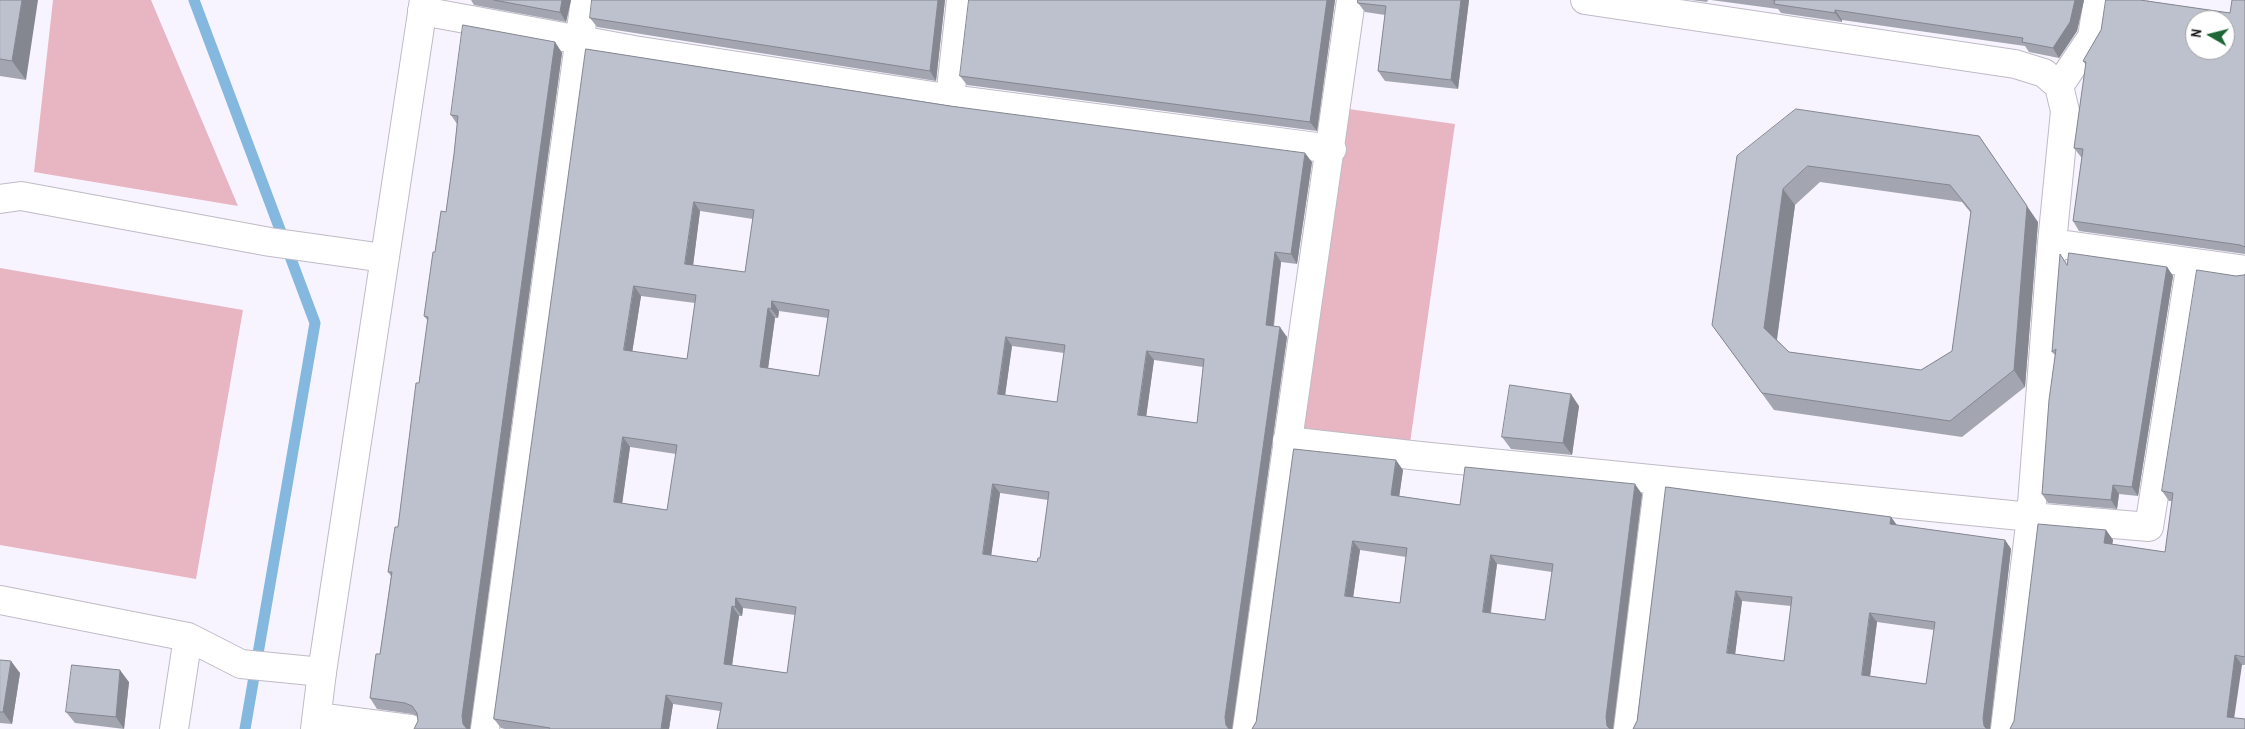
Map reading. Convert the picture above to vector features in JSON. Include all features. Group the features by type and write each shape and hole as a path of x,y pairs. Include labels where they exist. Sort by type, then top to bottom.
{"street":[{"path":"485,729 585,0"},
{"path":"950,98 961,0"},
{"path":"1247,729 1287,441 1332,149 1351,0"},
{"path":"1585,0 1722,10 2015,64 2044,73 2059,86 2066,111 2052,243 2031,517 2005,729"},
{"path":"2059,86 2092,37 2098,0"},
{"path":"410,729 316,723 315,672 384,258 423,5 634,50 950,98 1332,149"},
{"path":"0,198 21,196 270,242 384,258"},
{"path":"2052,243 2245,270"},
{"path":"1287,441 1659,480 2149,527 2191,263"},
{"path":"1628,729 1659,480"},
{"path":"0,600 188,638 241,664 315,672"},
{"path":"174,729 188,638"}],"shaded area":[{"path":"53,0 151,0 238,206 34,172"},
{"path":"1349,109 1455,124 1410,443 1304,428"},
{"path":"0,268 243,310 196,579 0,545"}],"building":[{"path":"0,0 22,0 12,61 0,59"},
{"path":"494,0 562,0 560,12"},
{"path":"592,0 938,0 930,71 590,18"},
{"path":"969,0 1327,0 1310,122 960,76"},
{"path":"1358,0 1461,0 1451,80 1378,71 1386,6 1358,3"},
{"path":"1775,0 2075,0 2070,22 2053,48 2022,42 2023,38 1835,10 1835,13 1774,4"},
{"path":"2106,0 2140,0 2209,10 2185,10 2185,60 2235,60 2235,10 2230,10 2232,0 2245,0 2245,247 2073,221 2083,149 2074,148 2086,62 2083,61 2101,30"},
{"path":"463,25 555,42 462,716 463,724 467,729 414,729 418,721 417,713 412,706 405,703 370,698 376,654 380,654 392,572 388,572 395,527 398,527 416,383 419,383 428,317 424,316 433,252 435,252 441,211 446,212 458,116 451,115"},
{"path":"586,49 950,106 1305,153 1291,254 1275,252 1266,325 1280,327 1225,717 1226,725 1229,729 717,729 722,703 666,695 661,729 549,729 494,719","holes":["694,202 754,210 745,272 685,264","634,286 696,295 687,359 624,350","772,301 829,310 819,376 760,367 768,308 771,309","1006,337 1065,345 1057,402 998,394","1147,351 1204,359 1197,423 1138,415","623,437 677,445 667,510 614,502","993,484 1049,492 1040,558 1038,558 1037,562 983,554","736,598 796,607 787,673 724,664 732,606 735,607"]},
{"path":"1796,109 1979,136 2027,206 2014,370 1950,421 1762,393 1712,325 1737,156","holes":["1808,166 1950,185 1971,211 1952,351 1921,370 1789,352 1764,328 1783,189"]},
{"path":"2069,253 2167,267 2132,487 2113,485 2111,500 2042,494 2049,400 2056,349 2052,352 2060,254 2067,265"},
{"path":"2197,270 2236,276 2245,274 2245,657 2235,655 2227,717 2245,719 2245,729 2010,729 2014,721 2038,524 2106,530 2104,543 2165,552 2173,493 2162,491"},
{"path":"1510,385 1571,394 1563,443 1502,437"},
{"path":"1294,449 1396,460 1391,495 1460,505 1465,467 1635,484 1606,717 1607,726 1610,729 1252,729 1256,722","holes":["1353,541 1407,548 1400,603 1345,596","1491,555 1553,564 1545,620 1483,612"]},
{"path":"1666,487 1891,517 1890,524 2005,540 1983,718 1984,726 1987,729 1633,729 1637,721","holes":["1736,591 1792,597 1784,661 1727,653","1870,613 1935,622 1926,684 1862,675"]},
{"path":"0,660 11,661 3,712 0,712"},
{"path":"72,665 120,670 116,717 66,712"}],"waterway":[{"path":"194,0 315,323 245,729"}]}
